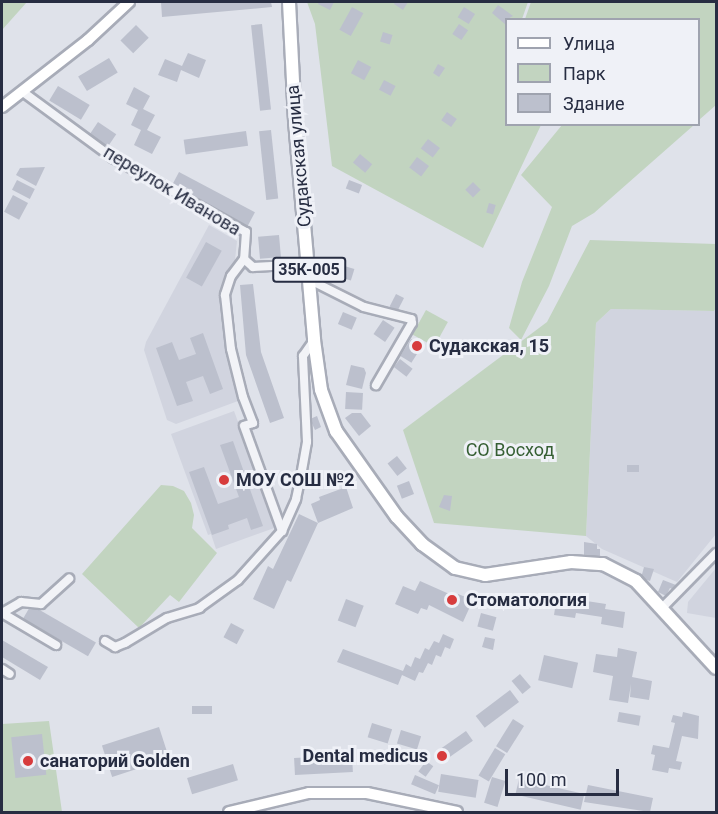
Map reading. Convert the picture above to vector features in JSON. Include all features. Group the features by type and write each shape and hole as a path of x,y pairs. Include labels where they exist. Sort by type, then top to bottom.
{"main road":[{"path":"2,107 88,40 129,2"},
{"name":"Судакская улица","path":"289,2 295,121 314,340 321,390 336,431 397,516 422,544 456,568 485,575 571,562 603,564 636,581 717,668"},
{"path":"229,813 309,793 367,793 458,813"}],"street":[{"name":"переулок Иванова","path":"23,92 113,158 246,232 244,260 253,267 309,264"},
{"path":"244,260 231,276 225,295 231,349 243,397 253,423 244,426 282,531"},
{"path":"310,280 364,307 411,319 412,323 376,386"},
{"path":"105,642 115,646 125,644 167,618 199,608 238,580 282,531 296,499 307,442 303,356 314,340"},
{"path":"662,608 717,553"},
{"path":"56,645 2,613 21,602 41,604 69,579"},
{"path":"2,669 10,674"}],"shaded area":[{"path":"209,225 237,241 235,260 225,274 219,294 225,349 238,401 176,424 167,420 144,350 146,342"},
{"path":"716,308 716,534 677,582 602,549 586,536 596,323 611,309 714,311"},
{"name":"МОУ СОШ №2","path":"234,411 277,527 216,549 211,534 208,535 171,434"},
{"path":"716,568 716,618 687,613 688,602"}],"green space":[{"path":"2,2 27,2 2,30"},
{"path":"307,2 528,2 522,18 505,18 505,126 541,126 483,248 332,166 315,24"},
{"path":"531,2 716,2 716,105 700,119 700,18 525,18"},
{"path":"561,126 693,126 594,213 572,226 549,286 521,340 509,328 522,282 552,207 521,175"},
{"name":"СО Восход","path":"590,240 716,244 716,308 714,311 611,309 596,323 586,536 434,523 403,430 547,322"},
{"path":"426,310 448,322 434,347 412,334"},
{"path":"161,485 173,486 184,491 191,503 194,515 192,528 217,553 179,602 170,595 139,628 82,574"},
{"name":"санаторий Golden","path":"49,721 62,812 2,812 2,724"}],"building":[{"path":"161,2 271,2 272,7 162,17"},
{"path":"319,2 334,2 330,10 318,4"},
{"path":"395,2 408,2 403,10 394,4"},
{"path":"498,5 513,16 505,18 505,24 492,13"},
{"path":"352,7 363,13 351,36 339,30"},
{"path":"464,7 475,14 469,24 458,17"},
{"path":"262,24 271,110 260,111 251,25"},
{"path":"459,24 468,30 461,40 452,34"},
{"path":"136,25 149,38 133,53 120,41"},
{"path":"383,32 393,35 390,44 380,42"},
{"path":"188,53 206,60 199,78 181,70 177,82 158,75 165,59 182,66"},
{"path":"109,58 118,73 87,91 78,77"},
{"path":"358,60 371,67 364,80 351,73"},
{"path":"438,64 445,68 439,77 433,73"},
{"path":"384,80 396,86 391,96 379,90"},
{"path":"58,86 90,105 81,120 49,101"},
{"path":"134,87 150,96 143,109 155,115 147,130 161,137 152,154 134,145 141,130 131,125 138,110 126,104"},
{"path":"447,112 457,119 451,127 441,120"},
{"path":"98,122 116,134 107,148 89,135"},
{"path":"271,130 278,199 266,200 259,131"},
{"path":"246,131 248,146 186,155 184,140"},
{"path":"428,139 440,148 433,158 421,149"},
{"path":"360,154 372,164 365,173 353,162"},
{"path":"417,157 429,166 421,176 409,167"},
{"path":"45,167 36,186 16,175 20,168"},
{"path":"179,172 255,212 247,227 171,186"},
{"path":"17,180 35,189 30,199 12,190"},
{"path":"349,180 362,185 359,193 346,188"},
{"path":"473,182 481,190 473,198 465,190"},
{"path":"13,195 28,203 19,220 4,212"},
{"path":"489,203 496,205 493,215 486,213"},
{"path":"279,235 281,257 260,259 258,237"},
{"path":"206,242 222,251 202,287 186,278"},
{"path":"341,265 354,269 351,281 337,276"},
{"path":"253,284 261,352 284,418 270,423 246,355 240,285"},
{"path":"396,294 404,298 398,311 390,306"},
{"path":"343,312 357,318 352,330 338,324"},
{"path":"383,320 395,328 385,342 373,334"},
{"path":"203,333 223,389 210,394 203,376 186,382 193,401 177,406 156,348 172,342 179,360 196,354 190,338"},
{"path":"411,339 422,346 411,363 400,356"},
{"path":"400,359 413,369 406,377 394,367"},
{"path":"351,365 364,368 366,373 362,389 346,385"},
{"path":"346,392 363,393 362,410 345,409"},
{"path":"352,413 361,413 371,426 359,436 345,418"},
{"path":"317,416 321,427 315,430 310,419"},
{"path":"233,441 263,526 251,530 247,518 228,525 229,529 212,535 189,472 204,467 218,504 239,497 220,445"},
{"path":"397,456 407,469 397,476 388,463"},
{"path":"627,465 639,465 639,472 627,472"},
{"path":"409,481 414,494 402,499 397,486"},
{"path":"346,487 353,508 318,523 311,504 320,500 319,497"},
{"path":"444,495 452,496 450,511 439,507"},
{"path":"299,514 318,523 291,582 287,580 274,609 253,599 268,566 273,569"},
{"path":"584,542 597,544 597,549 600,549 600,558 584,556"},
{"path":"644,567 654,569 650,581 641,578"},
{"path":"663,580 676,585 674,590 670,588 666,596 658,592"},
{"path":"420,581 456,597 458,594 473,600 463,622 429,605 427,610 421,608 418,614 395,604 403,586 415,591"},
{"path":"346,599 364,606 355,627 338,620"},
{"path":"580,600 606,604 605,609 625,612 623,628 601,624 602,617 576,613 575,618 554,615 556,602 579,605"},
{"path":"31,605 96,642 88,656 23,619"},
{"path":"481,613 496,617 493,631 477,627"},
{"path":"231,623 244,630 237,644 223,637"},
{"path":"443,634 454,639 450,649 445,647 441,657 436,655 432,665 428,663 423,673 419,672 415,681 402,675 398,685 337,662 343,649 403,671 406,664 411,667 415,657 420,659 425,648 429,650 434,641 439,643"},
{"path":"485,637 495,639 493,650 482,647"},
{"path":"2,640 48,667 40,680 2,657"},
{"path":"618,648 637,652 632,677 652,681 649,700 630,697 631,684 628,703 609,700 613,676 593,672 596,654 617,657"},
{"path":"544,655 578,663 572,688 538,680"},
{"path":"520,674 531,687 523,694 512,681"},
{"path":"510,690 519,702 485,728 476,716"},
{"path":"192,706 212,706 212,714 192,714"},
{"path":"619,712 641,716 639,726 617,722"},
{"path":"683,712 699,716 698,739 682,736 676,761 682,762 680,770 669,768 668,773 652,770 655,755 651,754 653,745 669,748 675,723 671,722 673,715 682,717"},
{"path":"513,719 524,726 507,753 496,746"},
{"path":"372,723 392,729 388,743 368,737"},
{"path":"159,727 169,758 112,777 102,746"},
{"path":"401,730 421,736 417,750 397,743"},
{"path":"466,731 473,741 445,760 438,751"},
{"path":"42,734 46,775 15,778 11,737"},
{"path":"495,748 505,754 489,782 479,775"},
{"path":"352,755 353,772 295,775 294,758"},
{"path":"426,761 433,766 426,777 418,772"},
{"path":"233,764 238,780 192,794 187,778"},
{"path":"441,774 479,780 476,798 438,792"},
{"path":"415,775 439,785 435,794 411,784"},
{"path":"492,777 505,781 497,807 484,803"},
{"path":"519,779 584,794 581,810 515,795"},
{"path":"588,785 653,798 650,812 584,802"}],"place":[{"name":"Судакская, 15","path":"417,346"},
{"name":"МОУ СОШ №2","path":"224,480"},
{"name":"Стоматология","path":"452,600"},
{"name":"Dental medicus","path":"442,756"},
{"name":"санаторий Golden","path":"28,761"}]}
